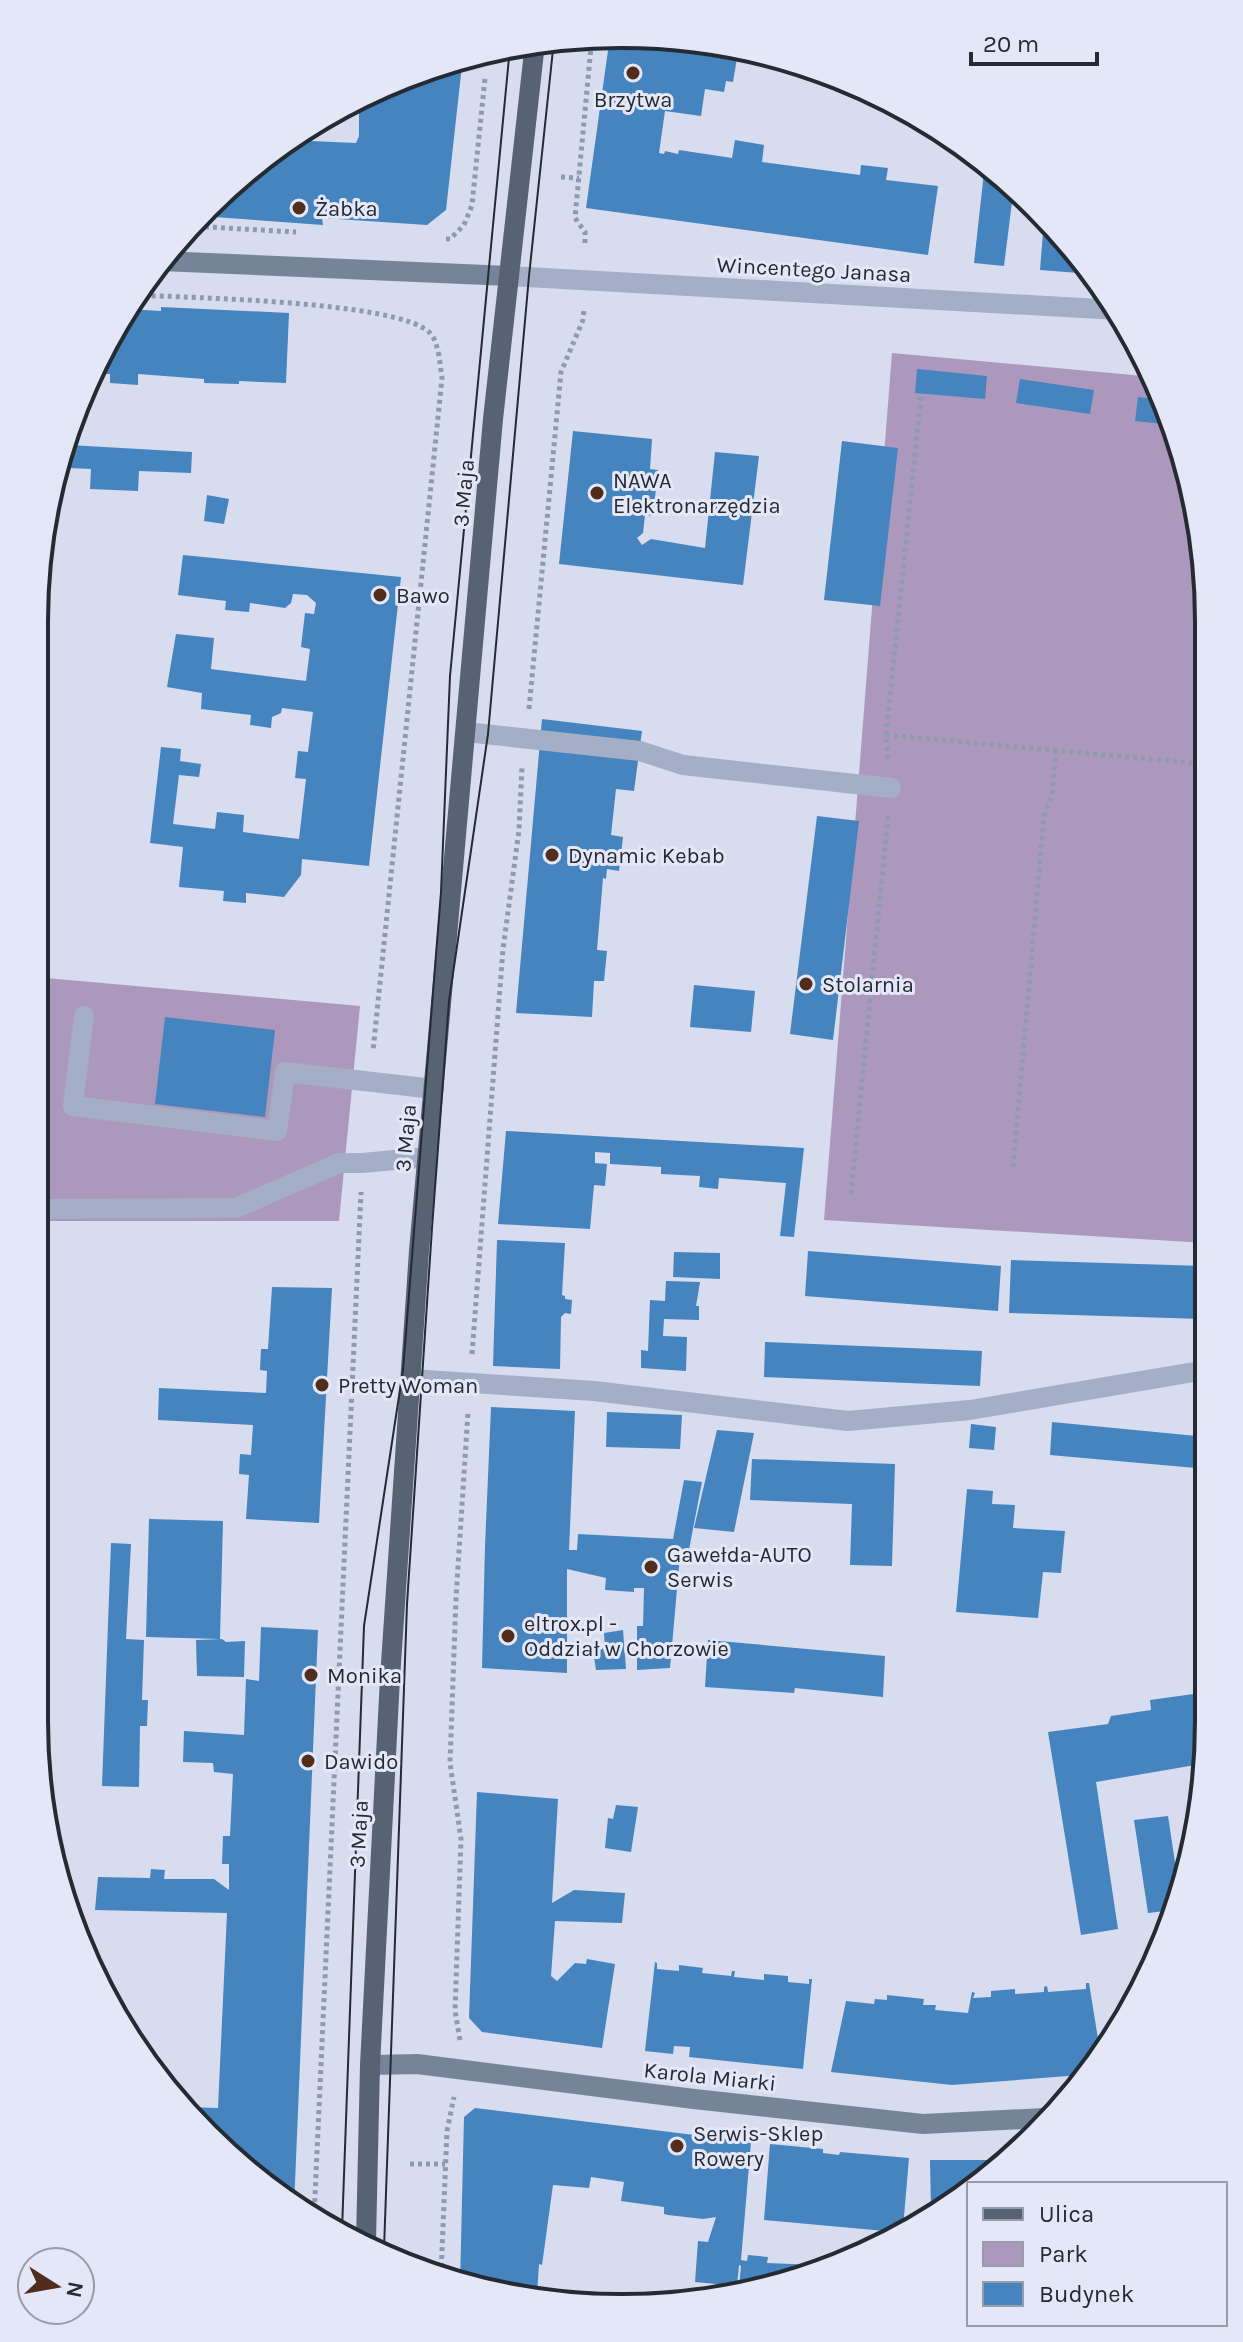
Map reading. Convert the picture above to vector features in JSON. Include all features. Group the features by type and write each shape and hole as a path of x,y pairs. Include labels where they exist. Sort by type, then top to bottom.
{"main road":[{"name":"3 Maja","path":"366,2234 370,2065 392,1648 428,1157 493,419 534,55"}],"street":[{"path":"175,262 509,276"},
{"name":"Wincentego Janasa","path":"509,276 1102,309"},
{"path":"466,732 640,751 683,765 891,788"},
{"path":"84,1016 73,1106 277,1131 285,1072 434,1089"},
{"path":"48,1209 236,1208 339,1163 428,1157"},
{"path":"411,1379 594,1391 848,1421 970,1410 1195,1372"},
{"name":"Karola Miarki","path":"370,2065 417,2064 923,2124 1034,2119"}],"path":[{"path":"585,243 585,232 575,218 591,49"},
{"path":"438,239 450,239 464,225 472,205 485,78"},
{"path":"561,177 579,178"},
{"path":"206,227 299,232"},
{"path":"150,296 359,309 418,324 432,334 438,352 442,378 370,1082"},
{"path":"528,716 561,372 583,320 584,303"},
{"path":"851,1194 891,788 886,735 921,396"},
{"path":"886,735 1195,763"},
{"path":"1013,1167 1044,816 1052,794 1056,751"},
{"path":"472,1355 503,949 519,830 523,760"},
{"path":"315,2204 362,1163"},
{"path":"459,2049 461,2033 455,2011 461,1839 450,1763 455,1613 469,1398"},
{"path":"441,2265 447,2131 455,2089"},
{"path":"410,2164 445,2164"}],"green space":[{"path":"892,353 1139,376 1165,437 1175,473 1184,510 1194,584 1195,1242 824,1220"},
{"path":"48,978 360,1006 339,1221 48,1221"}],"building":[{"path":"608,48 659,49 737,60 733,82 726,81 724,92 705,89 701,116 665,111 659,153 678,154 679,150 732,158 735,140 764,145 762,162 860,175 861,165 888,168 886,180 938,186 928,255 586,208"},
{"path":"461,71 446,210 427,225 322,218 323,225 215,217 243,190 309,141 356,143 359,112 437,78"},
{"path":"983,177 1012,202 1004,266 974,263"},
{"path":"1043,233 1077,273 1040,270"},
{"path":"161,307 289,313 286,383 204,383 204,379 138,374 138,385 110,383 110,374 104,374 141,310 161,311"},
{"path":"917,369 987,376 985,399 915,393"},
{"path":"1020,379 1094,390 1090,414 1016,403"},
{"path":"1138,397 1149,398 1160,424 1135,421"},
{"path":"573,431 652,439 650,469 658,470 653,516 645,515 643,533 637,538 642,545 651,539 705,548 715,452 759,456 743,585 559,564"},
{"path":"842,441 898,448 880,606 824,600"},
{"path":"76,445 192,452 191,473 139,471 138,491 90,489 91,469 69,468"},
{"path":"207,495 229,499 224,524 204,521"},
{"path":"183,555 401,577 369,866 302,859 301,875 284,897 246,893 246,903 223,901 224,891 179,887 183,847 150,843 161,747 181,749 180,761 201,764 199,777 179,775 173,824 215,829 217,812 244,815 243,832 299,839 306,779 295,778 298,751 308,752 313,712 282,708 281,713 272,717 271,728 250,725 251,715 201,709 202,693 167,687 176,634 214,638 211,669 306,681 310,649 301,647 305,613 314,614 316,603 307,595 293,594 291,603 285,608 250,603 249,612 225,610 226,601 178,595"},
{"path":"542,719 642,731 634,791 616,789 611,835 623,837 619,871 607,869 606,879 603,878 597,950 607,951 604,981 594,981 592,1017 516,1013"},
{"path":"817,816 859,821 833,1040 790,1034"},
{"path":"694,985 755,991 751,1032 690,1027"},
{"path":"165,1017 275,1030 265,1117 155,1104"},
{"path":"506,1131 804,1148 794,1237 780,1236 786,1183 719,1178 718,1189 699,1187 700,1176 661,1174 661,1167 610,1164 610,1153 595,1152 595,1163 607,1164 605,1186 594,1185 590,1229 498,1224"},
{"path":"497,1240 565,1243 562,1295 572,1300 571,1314 565,1313 561,1317 560,1369 493,1366"},
{"path":"808,1251 1001,1266 998,1311 805,1296"},
{"path":"674,1252 720,1253 720,1279 673,1277"},
{"path":"1011,1260 1195,1266 1195,1319 1009,1313"},
{"path":"666,1281 700,1282 696,1306 699,1306 699,1320 664,1319 663,1336 687,1337 686,1371 641,1368 641,1350 648,1351 650,1300 665,1301"},
{"path":"272,1287 332,1288 319,1523 246,1519 249,1475 239,1474 240,1454 251,1455 253,1425 158,1420 159,1388 266,1393 267,1371 260,1370 261,1349 268,1349"},
{"path":"765,1342 982,1351 980,1386 764,1377"},
{"path":"491,1407 575,1411 569,1550 577,1550 578,1534 673,1539 684,1480 702,1482 688,1555 680,1555 670,1668 637,1670 637,1626 643,1626 644,1588 634,1588 634,1592 605,1590 606,1578 567,1569 567,1673 482,1668"},
{"path":"607,1412 682,1415 680,1449 606,1447"},
{"path":"1052,1422 1195,1436 1195,1468 1050,1455"},
{"path":"971,1424 996,1427 994,1450 969,1448"},
{"path":"717,1430 754,1433 734,1532 694,1528"},
{"path":"752,1459 895,1464 892,1566 850,1565 852,1504 750,1500"},
{"path":"967,1489 993,1491 992,1504 1015,1505 1013,1528 1065,1531 1061,1573 1043,1572 1038,1618 956,1612"},
{"path":"149,1519 223,1521 220,1639 146,1637"},
{"path":"111,1543 131,1544 126,1639 144,1640 142,1700 148,1700 147,1726 140,1726 139,1787 102,1786"},
{"path":"261,1627 318,1630 295,2191 243,2152 198,2107 218,2108 227,1913 95,1910 98,1877 150,1878 151,1869 165,1870 164,1879 214,1879 229,1890 229,1864 222,1864 223,1836 230,1836 233,1774 214,1772 213,1763 183,1762 184,1731 244,1735 246,1679 259,1681"},
{"path":"623,1630 626,1669 596,1670 593,1650 605,1648 604,1633"},
{"path":"222,1639 226,1642 245,1641 244,1677 197,1676 196,1640"},
{"path":"708,1640 885,1656 883,1697 795,1688 794,1693 705,1687"},
{"path":"1195,1694 1193,1765 1096,1782 1118,1929 1081,1935 1048,1732 1108,1724 1111,1716 1151,1710 1150,1700"},
{"path":"477,1792 558,1799 552,1903 574,1890 625,1893 622,1923 555,1921 551,1976 557,1981 575,1963 586,1964 587,1959 615,1964 602,2048 482,2032 469,2018"},
{"path":"616,1805 638,1807 631,1852 605,1848 608,1818 613,1819"},
{"path":"1168,1816 1176,1866 1162,1911 1148,1913 1134,1820"},
{"path":"655,1962 657,1969 679,1971 679,1965 703,1968 702,1973 731,1976 735,1971 734,1977 764,1980 764,1974 788,1976 788,1982 809,1984 809,1979 812,1979 803,2069 689,2057 690,2047 674,2046 673,2054 645,2051"},
{"path":"1086,1983 1089,1983 1098,2039 1071,2076 952,2085 831,2072 846,2001 874,2004 875,1999 887,2000 887,1995 924,1999 923,2005 936,2005 935,2010 968,2013 972,1992 975,1993 973,1998 991,1997 991,1991 1015,1989 1015,1994 1044,1992 1047,1986 1048,1992 1086,1989"},
{"path":"475,2108 751,2142 741,2260 747,2261 748,2255 768,2257 767,2263 804,2265 739,2281 739,2265 737,2282 723,2285 695,2282 698,2241 708,2242 716,2217 703,2219 668,2215 664,2214 664,2207 621,2201 624,2182 591,2177 589,2188 553,2185 537,2287 460,2270 464,2117"},
{"path":"770,2144 823,2149 823,2153 839,2155 840,2152 909,2158 904,2219 883,2231 764,2220"},
{"path":"930,2160 990,2160 971,2175 931,2203"}],"tram line":[{"path":"384,2242 407,1604 449,1001 488,734 529,276 553,52"},
{"path":"342,2221 364,1626 403,1370 441,892 450,676 509,59"}],"place":[{"name":"Brzytwa","path":"633,73"},
{"name":"Żabka","path":"299,208"},
{"name":"NAWA Elektronarzędzia","path":"597,493"},
{"name":"Bawo","path":"380,595"},
{"name":"Dynamic Kebab","path":"552,855"},
{"name":"Stolarnia","path":"806,984"},
{"name":"Pretty Woman","path":"322,1385"},
{"name":"Gawełda-AUTO Serwis","path":"651,1567"},
{"name":"eltrox.pl - Oddział w Chorzowie","path":"508,1636"},
{"name":"Monika","path":"311,1675"},
{"name":"Dawido","path":"308,1761"},
{"name":"Serwis-Sklep Rowery","path":"677,2146"}]}
